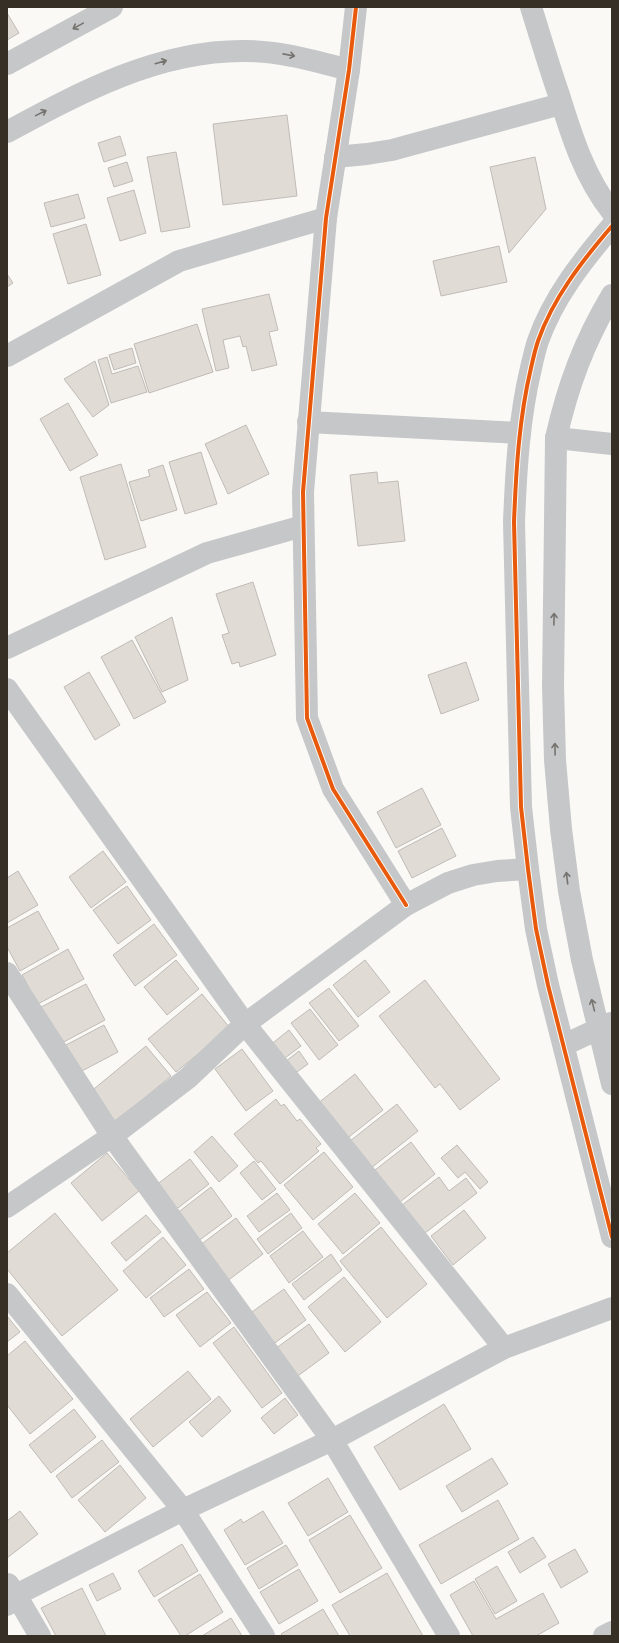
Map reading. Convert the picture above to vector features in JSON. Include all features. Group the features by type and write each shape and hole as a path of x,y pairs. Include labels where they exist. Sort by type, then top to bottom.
{"street":[{"path":"7,64 112,7"},
{"path":"356,7 349,70 326,218 302,492 307,718 333,789 406,905"},
{"path":"531,7 561,104 582,162 596,188 612,212"},
{"path":"7,132 38,115 120,75 162,61 202,53 245,51 278,53 349,70"},
{"path":"335,157 392,150 561,104"},
{"path":"7,356 179,261 326,218"},
{"path":"612,226 585,258 559,296 538,341 526,388 520,433 514,522 521,807 536,929 548,985 612,1237"},
{"path":"612,295 594,325 577,363 564,404 556,438 554,678 555,760 561,829 569,891 582,960 606,1026 612,1084"},
{"path":"308,422 520,433"},
{"path":"556,438 611,441"},
{"path":"7,648 207,553 303,526"},
{"path":"7,689 245,1024 504,1348"},
{"path":"7,1207 112,1136 188,1078 245,1024 406,905 448,883 473,875 528,868"},
{"path":"7,973 112,1136 332,1440 449,1636"},
{"path":"564,1045 606,1026"},
{"path":"7,1294 183,1510 264,1636"},
{"path":"40,1636 10,1594 332,1440 504,1348 612,1308"},
{"path":"604,1636 612,1632"}],"building":[{"path":"7,13 19,33 7,40"},
{"path":"287,115 297,196 223,205 213,124"},
{"path":"120,136 126,155 104,162 98,143"},
{"path":"176,152 190,227 161,232 147,157"},
{"path":"535,157 546,209 509,253 490,167"},
{"path":"127,162 133,181 114,187 108,168"},
{"path":"134,190 146,233 120,241 107,198"},
{"path":"78,194 85,218 51,227 44,203"},
{"path":"86,224 101,275 68,284 53,234"},
{"path":"499,246 507,282 441,296 433,261"},
{"path":"7,274 13,283 7,287"},
{"path":"269,294 278,330 269,332 277,365 252,371 246,346 243,347 240,336 223,340 229,368 216,371 202,309"},
{"path":"197,324 213,372 149,393 134,344"},
{"path":"132,348 136,363 114,370 109,355"},
{"path":"107,357 112,374 138,366 147,392 111,403 98,360"},
{"path":"95,361 109,405 93,417 64,379"},
{"path":"68,403 98,455 70,471 40,419"},
{"path":"246,425 269,474 228,494 205,444"},
{"path":"201,452 217,504 185,514 169,462"},
{"path":"121,464 146,547 105,560 80,477"},
{"path":"163,465 177,510 141,521 129,482 150,476 148,470"},
{"path":"377,472 378,483 398,481 405,541 358,546 350,475"},
{"path":"253,582 276,655 240,667 239,662 232,664 222,635 229,633 216,594"},
{"path":"172,617 188,680 162,692 135,637"},
{"path":"132,640 166,702 134,719 101,657"},
{"path":"466,662 479,700 441,714 428,675"},
{"path":"89,672 120,725 95,740 64,687"},
{"path":"422,788 441,825 396,848 377,812"},
{"path":"442,828 456,856 412,878 398,851"},
{"path":"103,851 126,882 91,908 69,877"},
{"path":"18,871 38,905 7,923 7,878"},
{"path":"127,886 151,920 118,944 93,910"},
{"path":"38,911 59,949 20,971 7,947 7,928"},
{"path":"154,924 177,955 135,986 113,955"},
{"path":"68,949 84,979 38,1004 22,975"},
{"path":"176,960 199,989 167,1015 144,987"},
{"path":"365,960 390,992 358,1017 333,985"},
{"path":"425,980 500,1079 460,1110 440,1084 435,1088 379,1016"},
{"path":"86,984 105,1020 60,1044 41,1007"},
{"path":"329,988 359,1026 339,1041 309,1003"},
{"path":"202,994 230,1028 176,1072 148,1039"},
{"path":"310,1009 338,1045 319,1060 291,1023"},
{"path":"104,1025 118,1052 80,1072 66,1045"},
{"path":"289,1030 301,1046 281,1061 269,1046"},
{"path":"146,1046 171,1076 113,1124 89,1093"},
{"path":"242,1049 273,1091 246,1111 215,1069"},
{"path":"299,1051 308,1064 294,1074 285,1062"},
{"path":"355,1074 383,1110 345,1140 317,1104"},
{"path":"276,1099 281,1106 284,1104 297,1121 300,1119 321,1144 316,1148 319,1151 280,1184 261,1161 258,1163 234,1134"},
{"path":"397,1104 418,1131 371,1168 350,1141"},
{"path":"212,1136 238,1166 219,1182 194,1152"},
{"path":"411,1142 435,1174 400,1202 375,1170"},
{"path":"457,1145 488,1182 480,1189 465,1172 458,1178 441,1158"},
{"path":"324,1152 353,1187 313,1220 284,1185"},
{"path":"107,1153 139,1191 102,1221 71,1183"},
{"path":"190,1159 209,1184 174,1211 155,1186"},
{"path":"254,1161 276,1189 262,1200 240,1173"},
{"path":"439,1177 449,1191 466,1178 477,1193 425,1233 402,1205"},
{"path":"211,1187 232,1216 197,1242 176,1214"},
{"path":"277,1193 290,1210 259,1232 247,1216"},
{"path":"355,1193 380,1223 343,1254 318,1224"},
{"path":"464,1210 486,1238 453,1265 431,1236"},
{"path":"55,1213 118,1290 62,1336 7,1269 7,1253"},
{"path":"291,1213 302,1228 268,1254 257,1239"},
{"path":"146,1215 161,1232 126,1261 111,1243"},
{"path":"236,1218 263,1254 226,1282 199,1246"},
{"path":"381,1227 427,1284 387,1318 340,1261"},
{"path":"303,1231 323,1257 289,1283 270,1256"},
{"path":"163,1237 186,1265 146,1298 123,1271"},
{"path":"331,1254 342,1270 304,1300 292,1284"},
{"path":"189,1269 204,1289 164,1317 150,1298"},
{"path":"344,1277 381,1322 345,1352 308,1307"},
{"path":"284,1289 306,1320 272,1345 249,1314"},
{"path":"207,1292 231,1323 200,1347 176,1315"},
{"path":"7,1316 20,1332 7,1342"},
{"path":"309,1324 329,1353 295,1378 275,1349"},
{"path":"234,1327 282,1393 262,1408 213,1343"},
{"path":"25,1341 73,1399 30,1434 7,1405 7,1356"},
{"path":"188,1371 211,1399 153,1447 130,1419"},
{"path":"219,1396 231,1411 202,1437 189,1422"},
{"path":"285,1398 298,1415 274,1434 261,1418"},
{"path":"444,1404 471,1449 400,1490 374,1447"},
{"path":"74,1409 96,1437 51,1473 29,1445"},
{"path":"102,1440 119,1462 72,1498 56,1476"},
{"path":"492,1458 508,1484 462,1512 446,1486"},
{"path":"120,1465 146,1498 105,1532 78,1500"},
{"path":"328,1478 348,1512 308,1536 288,1503"},
{"path":"498,1500 519,1539 441,1584 419,1545"},
{"path":"20,1511 38,1534 7,1558 7,1521"},
{"path":"263,1511 283,1543 245,1565 224,1530 241,1519 243,1523"},
{"path":"350,1515 382,1568 340,1593 309,1540"},
{"path":"533,1537 546,1557 520,1573 508,1552"},
{"path":"182,1544 198,1571 154,1597 138,1571"},
{"path":"286,1545 298,1565 259,1589 247,1568"},
{"path":"575,1549 588,1572 561,1588 548,1564"},
{"path":"497,1566 517,1601 495,1614 475,1579"},
{"path":"299,1569 318,1601 279,1624 260,1592"},
{"path":"113,1573 121,1589 97,1601 89,1585"},
{"path":"387,1573 423,1636 350,1636 332,1605"},
{"path":"200,1574 223,1612 185,1636 181,1636 158,1600"},
{"path":"474,1581 496,1619 543,1593 559,1623 536,1636 473,1636 450,1595"},
{"path":"82,1588 106,1636 56,1636 41,1608"},
{"path":"323,1609 339,1636 283,1636 281,1634"},
{"path":"231,1618 242,1636 202,1636"}],"cycle path":[{"path":"356,7 349,70 326,218 303,492 307,718 333,789 406,905"},
{"path":"612,226 569,280 544,325 538,341 527,387 521,425 514,522 521,807 536,929 548,985 612,1237"}]}
